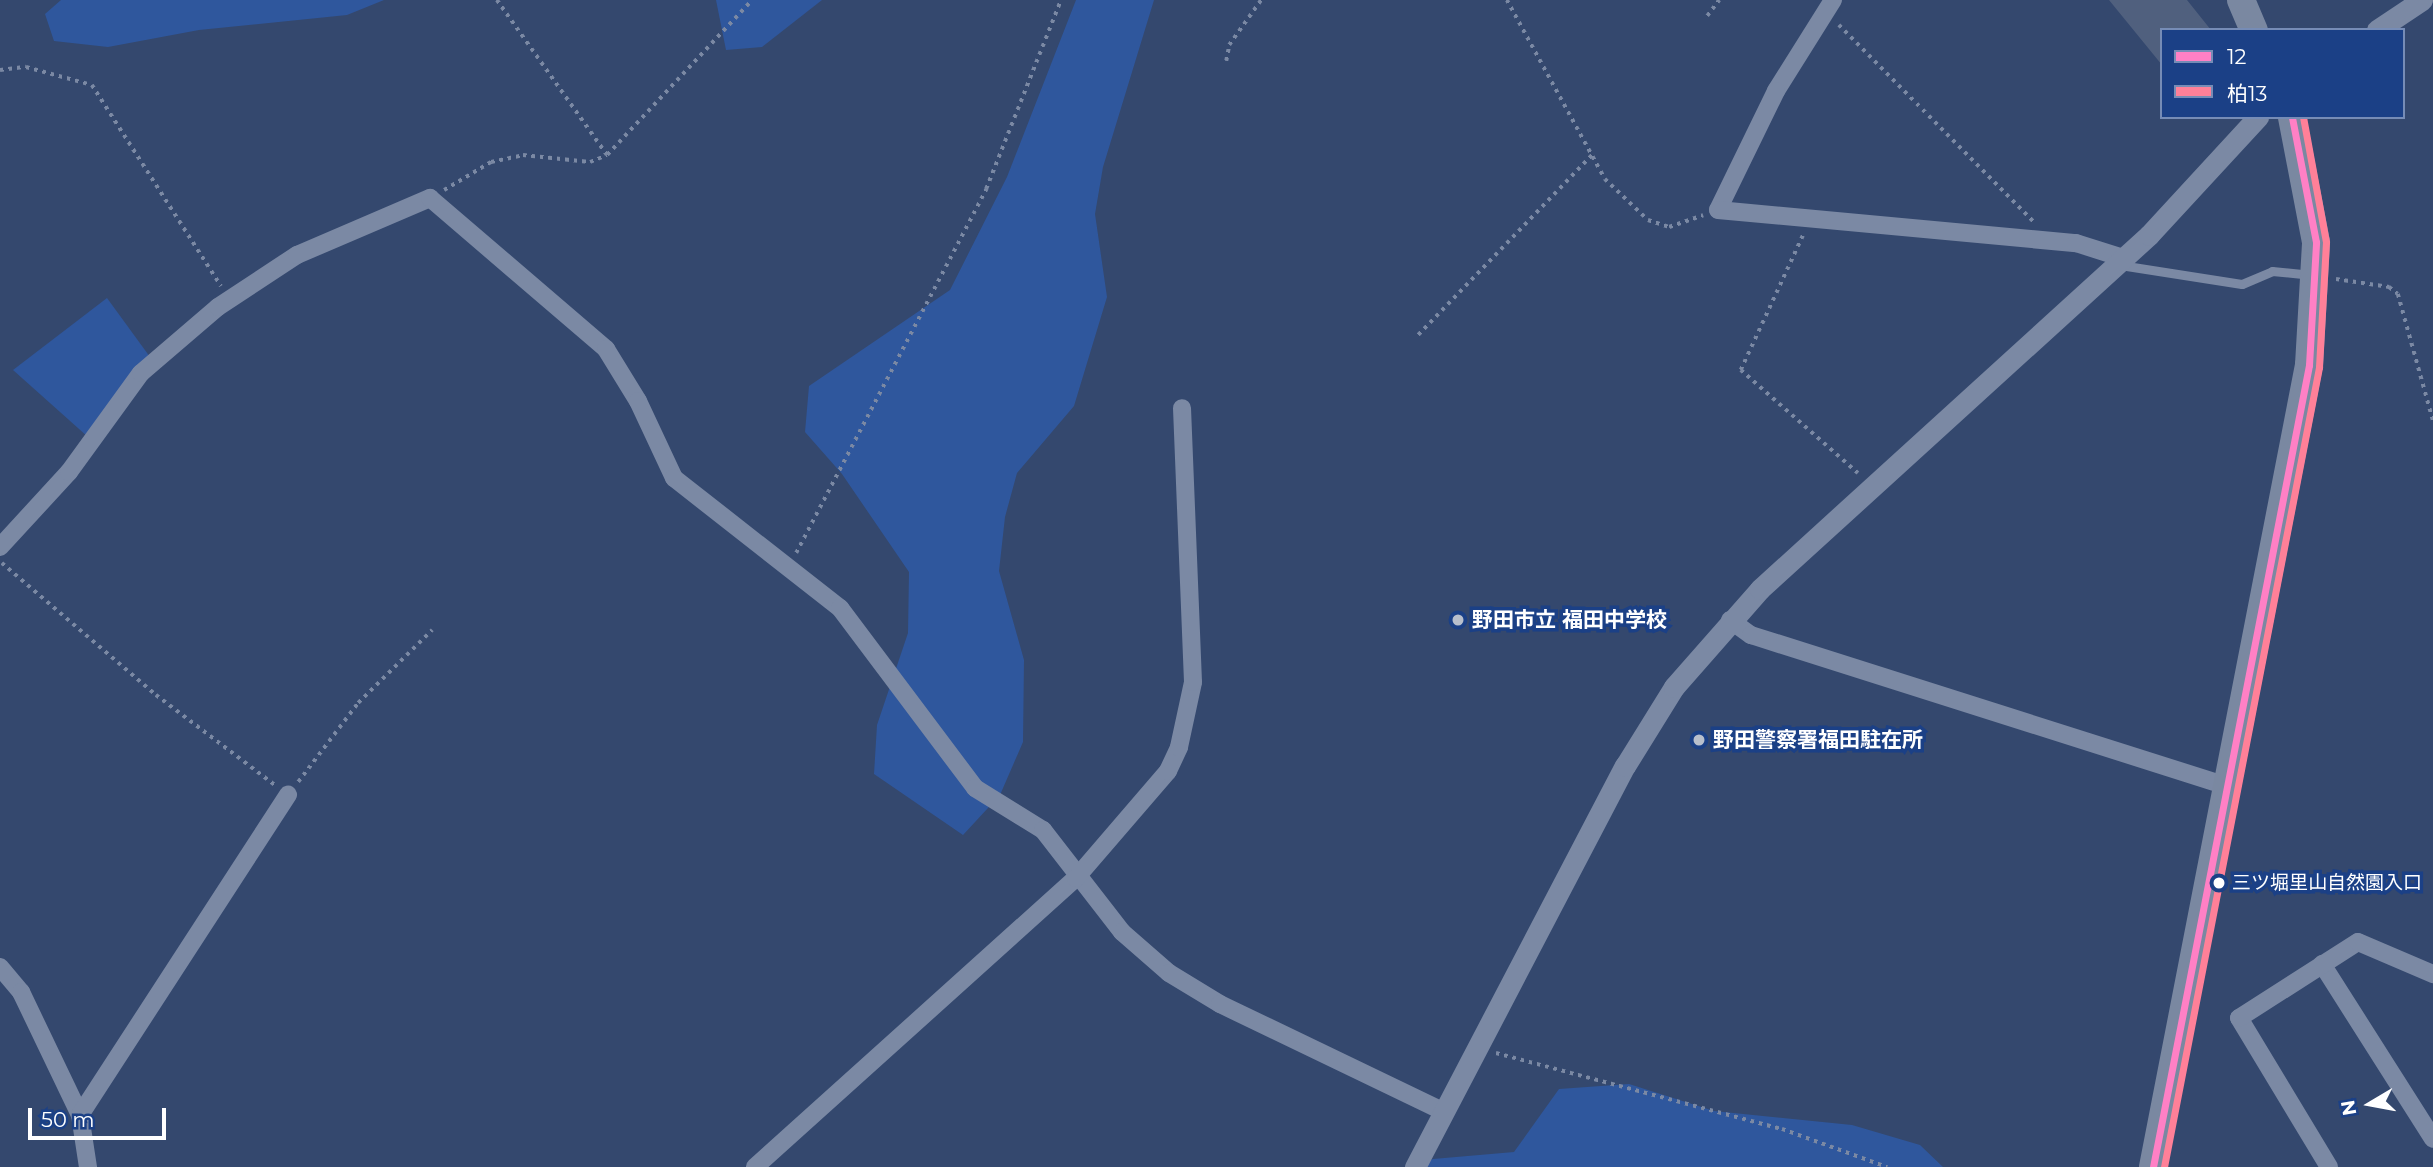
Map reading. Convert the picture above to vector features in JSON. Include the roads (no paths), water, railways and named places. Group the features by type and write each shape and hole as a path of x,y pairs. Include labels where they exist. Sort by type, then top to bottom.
{"main road":[{"path":"2241,0 2253,28"},
{"path":"2153,1167 2309,365 2317,276 2312,208 2292,119"}],"street":[{"path":"2380,28 2422,0"},
{"path":"1828,6 1776,91 1718,210 1812,215 2053,242 2119,261"},
{"path":"1415,1167 1625,766 1674,687 1730,621 2119,261 2257,119"},
{"path":"0,547 69,472 141,373 230,299 298,254 430,198 606,349 674,478 840,608 975,788 1043,830 1076,878 1122,932 1169,973 1220,1004 1442,1111"},
{"path":"755,1167 1076,878 1154,793 1179,747 1187,717 1194,626 1182,408"},
{"path":"1730,621 1751,635 2226,786"},
{"path":"80,1115 288,795"},
{"path":"2329,1167 2239,1018 2358,942 2433,974"},
{"path":"2322,964 2433,1139"},
{"path":"0,967 22,992 80,1115 88,1167"}],"lane":[{"path":"2119,261 2242,284 2272,271 2317,276"}],"place":[{"name":"野田市立 福田中学校","path":"1458,620"},
{"name":"野田警察署福田駐在所","path":"1699,740"},
{"name":"三ツ堀里山自然園入口","path":"2219,883"}]}
